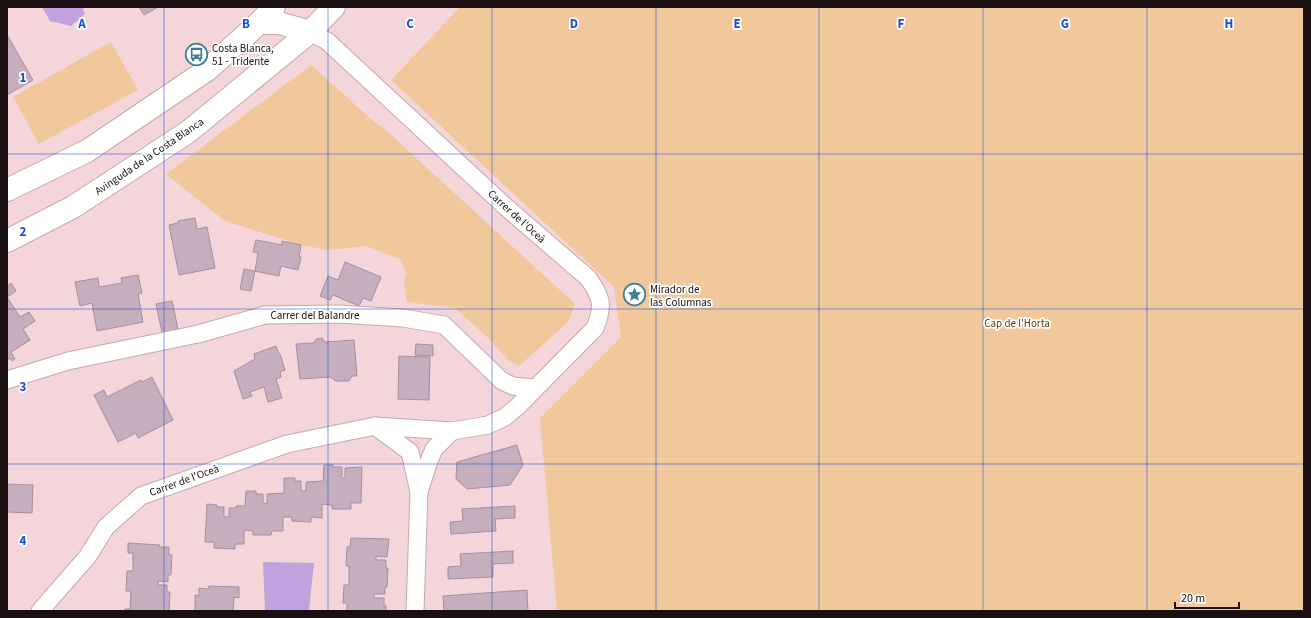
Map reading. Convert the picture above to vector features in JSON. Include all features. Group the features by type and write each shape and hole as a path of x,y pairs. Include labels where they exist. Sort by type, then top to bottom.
{"street":[{"path":"7,190 87,151 207,70 259,23 274,7"},
{"name":"Avinguda de la Costa Blanca","path":"7,241 72,207 188,132 310,32 334,7"},
{"name":"Carrer de l'Oceà","path":"40,611 88,556 106,527 141,496 287,444 375,426 452,431 488,425 505,417 517,407 596,328 600,312 600,302 597,290 588,278 507,208 327,41 310,32 279,23 259,23"},
{"name":"Carrer del Balandre","path":"7,380 68,361 198,334 265,315 339,314 403,318 444,325 502,381 513,386 535,388"},
{"path":"375,426 410,452 419,492 415,611"},
{"path":"419,492 434,449 452,431"}],"green space":[{"name":"Cap de l'Horta","path":"460,7 1304,7 1304,611 557,611 540,418 621,337 614,287 391,80"},
{"path":"111,42 138,90 39,144 13,97"},
{"path":"311,65 378,125 386,130 575,304 568,322 519,366 508,360 488,338 455,308 407,302 404,280 407,275 400,259 366,246 329,250 301,245 225,221 166,174"}],"shaded area":[{"path":"42,7 82,7 85,14 71,26 50,21"},
{"path":"263,562 314,563 309,611 265,611"}],"building":[{"path":"139,7 158,7 144,15"},
{"path":"7,35 33,80 7,95"},
{"path":"195,218 197,229 207,227 215,268 179,275 169,225 178,223 178,221"},
{"path":"256,240 282,245 282,241 301,245 299,257 301,257 298,270 281,266 279,276 255,271 258,253 253,252"},
{"path":"345,262 381,277 371,301 363,298 359,306 333,295 330,300 320,296 328,276 338,280"},
{"path":"244,269 255,271 251,291 240,289"},
{"path":"138,275 142,293 138,294 143,322 97,331 92,303 80,306 75,282 98,278 99,287 122,283 121,278"},
{"path":"11,283 16,291 7,297 7,286"},
{"path":"7,297 20,317 29,312 35,321 23,329 30,340 11,352 15,359 12,361 10,358 7,360"},
{"path":"172,301 179,334 163,337 156,304"},
{"path":"322,338 325,342 354,340 357,376 352,376 349,381 336,381 330,377 300,379 296,344 314,343 316,339"},
{"path":"416,344 433,345 433,356 415,355"},
{"path":"276,346 285,370 280,372 281,377 276,379 282,398 268,402 264,387 250,392 252,396 243,399 234,371 255,359 254,354"},
{"path":"399,356 430,357 429,400 398,399"},
{"path":"152,377 173,420 138,438 136,433 118,442 94,395 104,390 107,397 141,380 142,382"},
{"path":"517,445 523,465 510,485 467,489 456,479 457,462"},
{"path":"324,465 342,467 342,478 345,478 345,468 362,467 361,503 351,503 351,509 332,509 332,505 322,504 322,518 311,517 311,522 292,521 292,517 283,517 283,531 272,531 271,535 253,535 253,531 244,530 244,544 235,544 235,549 214,548 214,542 205,542 207,504 217,505 217,507 224,507 224,517 229,517 229,508 245,506 246,491 256,491 256,494 263,494 263,503 267,504 267,494 284,493 284,478 295,478 295,481 301,481 301,491 306,491 306,482 323,481"},
{"path":"7,484 33,485 32,513 7,512"},
{"path":"515,506 515,518 495,519 496,531 451,534 450,522 463,521 462,509"},
{"path":"351,538 389,539 387,557 376,556 376,560 386,560 386,568 388,568 387,587 385,587 385,594 374,594 374,598 384,598 384,606 386,606 386,611 347,611 347,603 343,603 344,585 349,585 349,566 346,566 347,547 350,547"},
{"path":"128,543 169,547 169,555 172,555 171,575 168,575 168,582 158,581 158,585 167,585 167,592 170,592 169,611 125,611 125,609 130,609 131,591 126,591 127,571 133,571 133,553 128,553"},
{"path":"513,551 513,563 493,564 493,577 448,579 448,567 461,566 460,554"},
{"path":"209,586 239,587 239,598 234,597 233,611 195,611 195,595 199,596 199,588 208,589"},
{"path":"527,590 528,611 444,611 443,596"}],"place":[{"name":"Costa Blanca, 51 - Tridente","path":"197,54"},
{"name":"Mirador de las Columnas","path":"635,295"}]}
